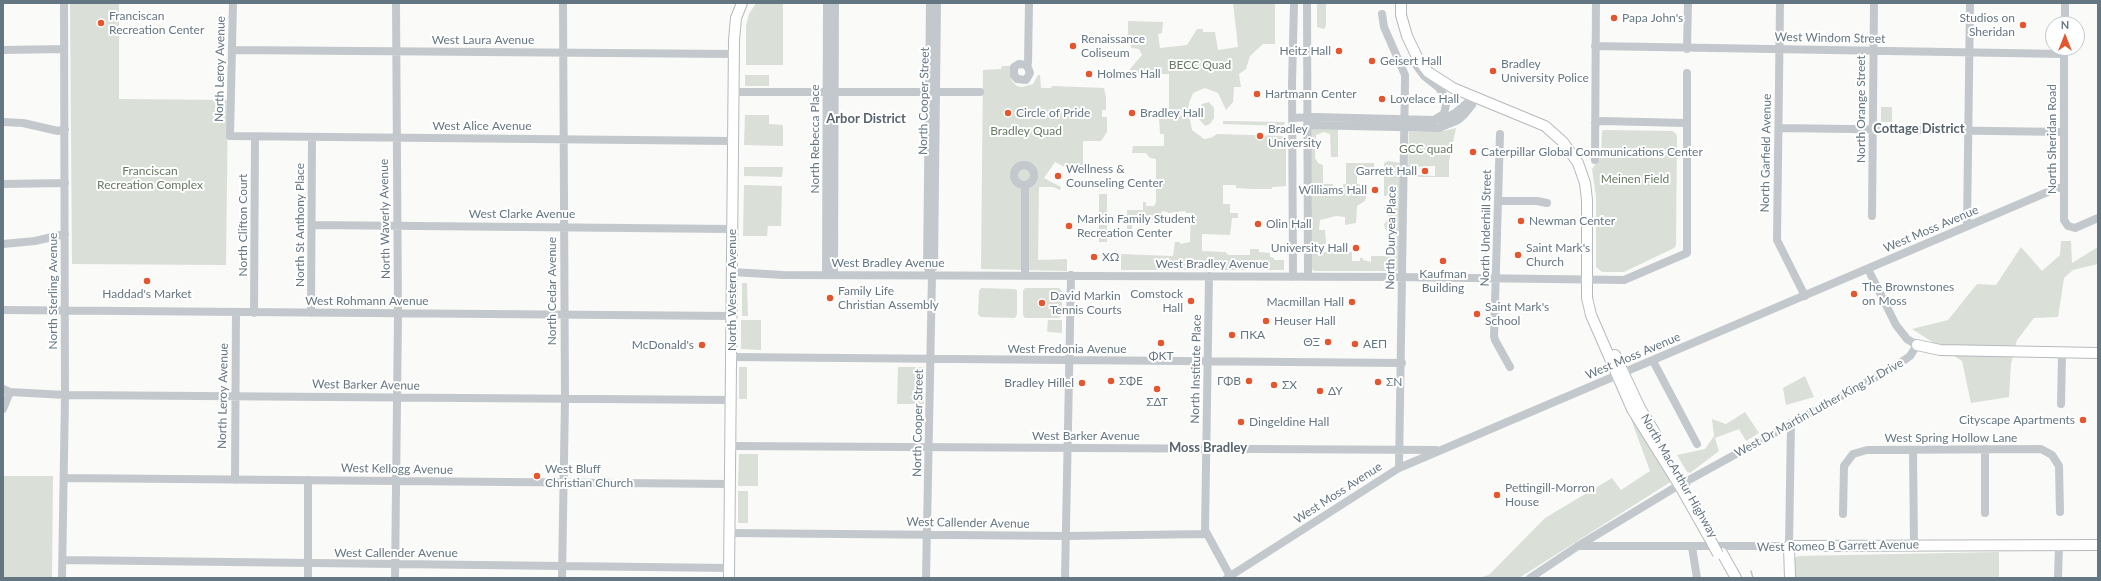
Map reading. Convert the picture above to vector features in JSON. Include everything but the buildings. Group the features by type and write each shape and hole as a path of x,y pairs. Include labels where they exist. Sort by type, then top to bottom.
{"main road":[{"name":"North Western Avenue","path":"729,573 734,54 736,18 742,3"},
{"name":"North MacArthur Highway","path":"1401,3 1404,27 1416,55 1423,66 1441,82 1545,126 1563,142 1578,163 1585,183 1587,200 1587,298 1590,310 1620,374 1713,539 1730,578"},
{"path":"1917,345 1940,350 2098,353"},
{"name":"West Romeo B Garrett Avenue","path":"1789,546 2098,545"},
{"path":"1789,546 1790,578"},
{"name":"North MacArthur Highway","path":"1720,554 1736,578"}],"street":[{"name":"North Sterling Avenue","path":"62,578 65,395 64,3"},
{"name":"North Leroy Avenue","path":"230,136 233,3"},
{"name":"North Waverly Avenue","path":"395,578 398,314 396,3"},
{"name":"North Cedar Avenue","path":"562,578 565,399 563,315 563,3"},
{"name":"North Rebecca Place","path":"827,3 832,92"},
{"name":"North Rebecca Place","path":"830,275 832,92 835,3"},
{"name":"North Cooper Street","path":"926,578 930,447 931,272 934,267 930,3"},
{"name":"North Cooper Street","path":"932,92 937,3"},
{"path":"1027,65 1029,3"},
{"path":"1293,277 1292,118 1294,3"},
{"path":"1307,3 1308,276"},
{"path":"1595,160 1596,3"},
{"path":"1687,48 1688,3"},
{"name":"North Garfield Avenue","path":"1780,3 1778,242 1805,296"},
{"name":"North Orange Street","path":"1872,216 1874,3"},
{"path":"1968,226 1970,3"},
{"path":"2064,16 2065,3"},
{"name":"North Duryea Place","path":"1382,14 1384,27 1405,75 1402,364 1399,468"},
{"name":"West Windom Street","path":"1595,46 1970,53 2045,51"},
{"path":"3,50 64,50"},
{"name":"West Laura Avenue","path":"232,50 734,54"},
{"path":"1416,55 1416,65 1424,76 1439,88 1447,100 1444,114 1435,120"},
{"name":"North Sheridan Road","path":"2064,56 2064,217 2066,225 2078,228 2098,218"},
{"path":"1595,123 1686,123 1687,73"},
{"path":"734,92 980,92"},
{"path":"1292,118 1307,121 1314,116 1405,123 1439,128 1458,120 1472,105 1474,97"},
{"path":"1405,123 1447,118 1474,97"},
{"path":"3,122 23,123 58,130 64,129"},
{"name":"West Bradley Avenue","path":"732,272 742,274 830,275 931,272 1025,275 1308,276 1624,280 1686,253 1686,123"},
{"path":"1779,128 2064,132"},
{"name":"North Underhill Street","path":"1500,134 1500,201 1495,340 1510,367"},
{"name":"West Alice Avenue","path":"230,136 733,141"},
{"name":"North Clifton Court","path":"254,313 255,137"},
{"name":"North St Anthony Place","path":"311,313 312,137"},
{"path":"3,184 65,183"},
{"path":"1025,186 1025,275"},
{"name":"West Moss Avenue","path":"1228,577 1399,468 2057,188 2064,188"},
{"path":"1500,201 1537,201 1547,203"},
{"name":"West Clarke Avenue","path":"312,225 732,229"},
{"path":"3,244 35,241 65,234"},
{"path":"1868,269 1896,325 1907,339 1917,345"},
{"path":"1065,578 1071,275"},
{"name":"North Institute Place","path":"1209,276 1206,449 1207,534 1228,577"},
{"name":"West Rohmann Avenue","path":"3,310 732,316"},
{"name":"North Leroy Avenue","path":"235,480 234,396 236,312"},
{"name":"West Dr Martin Luther King Jr Drive","path":"1530,578 1578,546 1683,485 1687,480 1906,360 1917,345"},
{"path":"2061,404 2062,353"},
{"name":"West Fredonia Avenue","path":"732,357 1402,364"},
{"path":"1653,361 1697,444"},
{"path":"3,409 7,391"},
{"name":"West Barker Avenue","path":"7,391 65,395 730,400"},
{"path":"1789,546 1791,423"},
{"name":"West Barker Avenue","path":"730,446 1441,450"},
{"path":"1986,449 1986,513"},
{"name":"West Spring Hollow Lane","path":"1843,514 1844,466 1850,456 1864,450 2038,449 2052,454 2057,461 2060,471 2060,512"},
{"path":"1913,450 1914,545"},
{"name":"West Kellogg Avenue","path":"64,478 730,484"},
{"path":"308,480 308,578"},
{"name":"West Callender Avenue","path":"730,533 1066,536 1207,534"},
{"path":"2058,578 2059,544"},
{"name":"West Romeo B Garrett Avenue","path":"1578,546 1789,546"},
{"path":"1692,546 1697,578"},
{"name":"West Callender Avenue","path":"63,560 563,566 729,573"}],"green space":[{"name":"Franciscan Recreation Complex","path":"70,3 119,3 119,99 228,100 226,265 72,264"},
{"path":"756,3 783,3 783,65 746,65 746,26 749,14"},
{"name":"BECC Quad","path":"1233,3 1275,3 1275,44 1263,44 1250,56 1246,69 1239,74 1241,87 1234,87 1233,102 1226,110 1218,93 1205,88 1193,93 1189,103 1188,114 1169,114 1169,74 1133,74 1130,69 1142,55 1139,49 1132,48 1128,42 1128,21 1163,22 1162,33 1158,34 1160,48 1187,45 1197,29 1203,29 1203,32 1215,32 1218,50 1238,47"},
{"path":"1317,3 1326,3 1326,26 1324,29 1317,27"},
{"name":"Bradley Quad","path":"1002,66 1012,66 1010,73 1012,81 1017,86 1022,87 1033,84 1038,75 1040,75 1041,88 1051,88 1052,86 1104,88 1106,110 1102,110 1102,117 1107,117 1107,132 1101,141 1083,141 1083,170 1079,174 1055,162 1044,178 1061,187 1060,190 1053,187 1039,187 1038,260 1067,259 1067,271 981,269 983,70 1001,69"},
{"path":"745,75 769,75 769,86 745,86"},
{"path":"1209,102 1214,108 1214,118 1210,124 1205,126 1199,119 1199,111 1202,104"},
{"path":"1881,107 1892,107 1892,122 1881,122"},
{"path":"745,115 769,115 769,124 783,125 783,146 744,145"},
{"path":"1189,115 1192,130 1204,139 1211,138 1217,134 1283,136 1286,138 1286,186 1272,187 1272,189 1253,189 1236,188 1236,185 1223,185 1223,204 1230,204 1230,213 1238,213 1238,218 1232,218 1230,235 1202,234 1202,251 1225,252 1229,255 1250,255 1250,249 1259,249 1259,252 1270,253 1270,257 1274,258 1274,260 1284,260 1284,270 1121,270 1121,254 1173,256 1175,242 1180,242 1180,244 1190,242 1191,213 1186,213 1185,211 1168,213 1162,211 1160,220 1132,219 1132,233 1127,233 1127,210 1143,210 1143,202 1146,202 1146,206 1154,206 1156,202 1156,159 1150,158 1146,153 1132,153 1133,146 1164,146 1164,134 1160,134 1159,118 1162,116"},
{"path":"1223,121 1285,122 1284,126 1223,124"},
{"path":"1311,125 1338,126 1338,157 1331,157 1330,134 1324,132 1316,135 1315,158 1318,163 1323,165 1323,184 1333,184 1333,187 1343,187 1343,184 1346,184 1346,163 1374,163 1374,174 1357,174 1357,184 1365,185 1366,197 1365,201 1357,206 1356,223 1345,225 1345,217 1336,216 1320,220 1319,230 1325,230 1326,244 1323,244 1323,252 1352,252 1352,261 1360,261 1360,258 1363,258 1363,260 1371,262 1371,256 1389,256 1389,236 1384,225 1389,217 1384,207 1389,207 1389,196 1384,196 1384,163 1388,161 1401,163 1399,268 1397,271 1314,271 1311,268"},
{"name":"GCC quad","path":"1456,128 1449,161 1449,177 1408,177 1408,174 1435,176 1435,166 1415,167 1415,169 1408,169 1409,132 1444,131"},
{"name":"Meinen Field","path":"1602,131 1673,131 1677,135 1676,245 1674,248 1624,272 1602,272 1596,267 1596,197 1592,169 1601,157"},
{"path":"744,167 783,167 782,177 744,176"},
{"path":"744,185 782,186 781,226 768,226 767,236 743,236"},
{"path":"1099,194 1107,194 1107,242 1099,242"},
{"path":"2061,241 2071,241 2072,263 2098,247 2098,264 2073,270 2064,278 2058,317 2034,318 2017,340 2011,364 2009,397 1971,403 1962,361 1912,329 1948,320 1977,284 1996,285 2021,247 2042,271 2060,255"},
{"path":"742,283 747,283 748,316 742,316"},
{"name":"David Markin Tennis Courts","path":"981,288 1017,290 1017,314 1015,318 981,317 978,314 979,291"},
{"name":"David Markin Tennis Courts","path":"1025,288 1059,288 1062,291 1062,315 1059,318 1025,318 1023,315 1023,291"},
{"path":"741,320 761,320 761,350 741,349"},
{"path":"1048,320 1062,320 1062,333 1047,331"},
{"path":"739,367 747,367 747,399 739,399"},
{"path":"898,367 924,367 924,404 897,404"},
{"path":"1805,376 1814,397 1786,405 1783,388"},
{"path":"1628,411 1672,481 1519,578 1478,578 1489,575 1545,518 1612,478 1621,490 1650,471"},
{"path":"1745,412 1759,433 1746,441 1739,429 1715,438 1719,451 1690,473 1687,472 1677,455 1705,449 1714,436 1712,419 1726,424"},
{"path":"739,454 758,454 758,486 738,486"},
{"path":"3,476 53,476 52,578 3,578"},
{"path":"738,491 748,491 748,523 738,523"},
{"path":"1999,552 1999,578 1794,578 1793,560 1798,556"}],"waterway":[{"path":"1751,571 1753,578"}],"place":[{"name":"Papa John's","path":"1614,18"},
{"name":"Franciscan Recreation Center","path":"101,23"},
{"name":"Studios on Sheridan","path":"2023,25"},
{"name":"Renaissance Coliseum","path":"1073,46"},
{"name":"Heitz Hall","path":"1339,51"},
{"name":"Geisert Hall","path":"1372,61"},
{"name":"Bradley University Police","path":"1493,71"},
{"name":"Holmes Hall","path":"1089,74"},
{"name":"Hartmann Center","path":"1257,94"},
{"name":"Lovelace Hall","path":"1382,99"},
{"name":"Circle of Pride","path":"1008,113"},
{"name":"Bradley Hall","path":"1132,113"},
{"name":"Bradley University","path":"1260,136"},
{"name":"Caterpillar Global Communications Center","path":"1473,152"},
{"name":"Garrett Hall","path":"1425,171"},
{"name":"Wellness & Counseling Center","path":"1058,176"},
{"name":"Williams Hall","path":"1375,190"},
{"name":"Newman Center","path":"1521,221"},
{"name":"Olin Hall","path":"1258,224"},
{"name":"Markin Family Student Recreation Center","path":"1069,226"},
{"name":"University Hall","path":"1356,248"},
{"name":"Saint Mark's Church","path":"1518,255"},
{"name":"ΧΩ","path":"1094,257"},
{"name":"Kaufman Building","path":"1443,261"},
{"name":"Haddad's Market","path":"147,281"},
{"name":"The Brownstones on Moss","path":"1854,294"},
{"name":"Family Life Christian Assembly","path":"830,298"},
{"name":"Comstock Hall","path":"1191,301"},
{"name":"Macmillan Hall","path":"1352,302"},
{"name":"David Markin Tennis Courts","path":"1042,303"},
{"name":"Saint Mark's School","path":"1477,314"},
{"name":"Heuser Hall","path":"1266,321"},
{"name":"ΠΚΑ","path":"1232,335"},
{"name":"ΘΞ","path":"1328,342"},
{"name":"ΦΚΤ","path":"1161,343"},
{"name":"ΑΕΠ","path":"1355,344"},
{"name":"McDonald's","path":"702,345"},
{"name":"ΣΦΕ","path":"1111,381"},
{"name":"ΓΦΒ","path":"1249,381"},
{"name":"ΣΝ","path":"1378,382"},
{"name":"Bradley Hillel","path":"1082,383"},
{"name":"ΣΧ","path":"1274,385"},
{"name":"ΣΔΤ","path":"1157,389"},
{"name":"ΔΥ","path":"1320,391"},
{"name":"Cityscape Apartments","path":"2083,420"},
{"name":"Dingeldine Hall","path":"1241,422"},
{"name":"West Bluff Christian Church","path":"537,476"},
{"name":"Pettingill-Morron House","path":"1497,495"}],"district":[{"name":"Arbor District","path":"866,119"},
{"name":"Cottage District","path":"1919,129"},
{"name":"Moss Bradley","path":"1208,448"}]}
